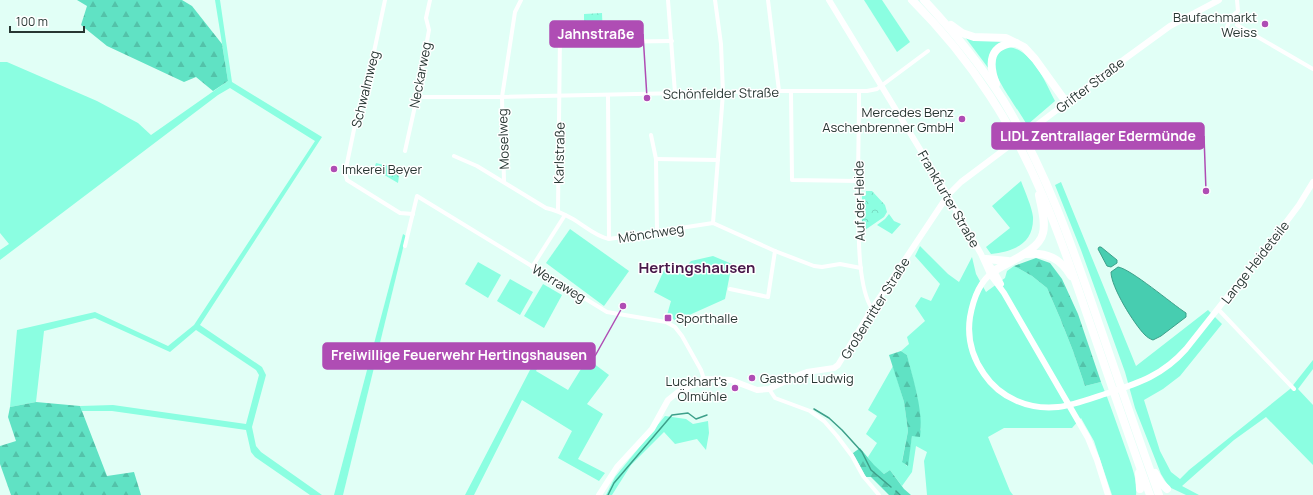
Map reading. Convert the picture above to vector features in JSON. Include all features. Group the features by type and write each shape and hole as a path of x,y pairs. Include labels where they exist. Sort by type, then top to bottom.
{"highway":[{"path":"912,0 946,36 1014,128"},
{"path":"924,0 953,27 962,33 974,37 1006,38 1024,47 1032,55 1066,102"},
{"path":"932,8 971,55 1003,100"},
{"path":"1017,43 1006,44 999,48 991,60 992,73 1014,128 1025,148 1056,228 1150,495"},
{"path":"1025,148 1038,164 1064,224 1159,495"},
{"path":"992,272 1009,261 1025,254 1037,244 1043,233 1044,220 1036,179"},
{"path":"1025,254 1040,253 1053,258 1066,269 1078,288"},
{"path":"983,257 1009,261"},
{"path":"1137,434 1158,478 1167,488"},
{"path":"1138,462 1140,489"}],"street":[{"name":"Schwalmweg","path":"385,0 364,99 357,115 344,173 345,177 400,213 413,214"},
{"name":"Neckarweg","path":"405,151 417,97 429,30 426,18 430,0"},
{"name":"Moselweg","path":"504,182 502,97 515,12 521,0"},
{"path":"668,0 675,93"},
{"path":"715,0 721,44 722,93 713,223 775,251 814,266 822,267 840,264 861,268"},
{"path":"768,0 778,91"},
{"name":"Frankfurter Straße","path":"829,0 948,195 1088,438 1097,460 1108,495"},
{"name":"Grifter Straße","path":"948,195 962,182 1066,102 1170,26 1219,0"},
{"path":"1227,27 1231,17 1238,11 1238,0"},
{"path":"1237,25 1313,69"},
{"path":"560,34 560,96"},
{"path":"600,42 672,41"},
{"name":"Schönfelder Straße","path":"417,97 502,97 778,91 859,92 877,90 928,51"},
{"path":"791,92 792,180 858,181"},
{"name":"Auf der Heide","path":"859,92 858,181 861,268 865,295 872,309"},
{"path":"608,95 609,239"},
{"name":"Karlstraße","path":"558,210 560,96"},
{"path":"651,134 656,159 657,232"},
{"name":"Mönchweg","path":"454,156 478,166 546,208 558,210 601,237 609,239 713,223"},
{"path":"656,159 718,160"},
{"name":"Lange Heideteile","path":"1294,389 1218,309 1284,226 1313,182"},
{"name":"Großenritter Straße","path":"769,389 807,372 834,368 838,366 872,309 948,195"},
{"name":"Werraweg","path":"405,246 417,196 607,312 666,322 675,327 701,370 704,379"},
{"path":"532,267 565,215"},
{"path":"730,289 768,297 775,251"},
{"path":"992,272 981,285 976,294 970,318 969,331 971,346 978,366 992,384 1004,394 1017,401 1038,407 1051,408 1073,404 1133,385 1156,375 1175,361 1218,309"},
{"path":"599,495 617,466 652,428 672,396 704,379 731,380 757,390 769,389 775,398 810,411 824,421 837,436 852,456 863,476 879,495"}],"green space":[{"path":"77,0 182,0 192,6 222,44 228,81 213,91 196,77 184,82 107,46 81,25 87,6"},
{"path":"215,0 220,0 232,82 322,137 200,325 262,367 266,375 252,427 256,446 261,452 322,495 310,495 255,457 251,452 246,430 112,411 82,411 80,406 113,405 246,424 259,375 256,370 196,330 170,352 95,318 44,331 36,402 10,407 17,330 95,312 168,346 194,325 315,141 230,88 218,95 0,260 0,250 9,244 0,233 0,62 7,62 97,101 138,123 151,135 228,81"},
{"path":"864,0 882,0 910,42 897,52"},
{"path":"602,13 603,40 584,40 584,14"},
{"path":"965,37 1005,40 999,45 989,69"},
{"path":"1010,47 1026,55 1032,61 1043,77 1055,101 1027,125 1003,87 995,71 994,62 996,56 1004,49"},
{"path":"376,163 400,169 398,183 374,169"},
{"path":"1021,181 1030,204 1033,217 1030,234 1026,240 1015,248 991,254 986,247 1010,228 992,206"},
{"path":"1061,182 1136,366 1208,310 1222,324 1180,376 1163,389 1144,400 1160,451 1171,472 1180,479 1189,470 1290,389 1313,360 1313,369 1298,389 1313,405 1313,465 1266,417 1234,440 1182,486 1199,495 1186,495 1169,487 1161,474 1135,408 1125,372 1081,250 1055,185"},
{"path":"866,191 872,191 885,205 887,212 884,217 865,230 862,228 862,196 866,195"},
{"path":"889,214 894,221 901,224 892,234 877,225"},
{"path":"570,229 629,271 604,306 546,263"},
{"path":"403,234 406,236 343,495 334,495"},
{"path":"920,246 948,274 959,282 972,257 976,274 986,292 1005,278 1007,271 1014,266 1032,276 1047,288 1073,351 1085,386 1101,382 1133,471 1136,483 1136,495 1112,495 1094,441 1081,418 1072,428 1004,428 988,437 1013,495 927,495 924,461 927,452 916,446 912,472 902,486 890,470 884,474 873,465 868,457 877,443 866,434 877,416 868,410 893,366 904,402 908,431 902,461 907,466 912,436 921,430 917,396 907,355 901,351 909,344 907,337 925,321 915,306 921,297 931,301 940,284 915,256"},
{"path":"713,256 732,264 725,299 676,321 667,315 671,301 654,292 666,266 678,275 691,261"},
{"path":"1036,258 1050,263 1062,279 1078,314 1101,382 1085,386 1073,351 1047,288 1032,276 1014,266"},
{"path":"478,262 501,275 488,298 465,284"},
{"path":"510,279 533,292 520,315 497,301"},
{"path":"543,284 562,295 544,328 524,316"},
{"path":"543,345 547,349 536,371 568,390 581,369 589,360 609,375 587,404 603,414 578,459 605,473 599,481 558,458 572,431 522,400 474,495 465,495"},
{"path":"901,351 907,355 919,406 921,427 920,437 912,436 908,466 902,462 908,431 904,402 889,355"},
{"path":"36,402 80,406 107,476 134,472 141,495 11,495 0,464 0,446 16,441 8,417 10,407"},
{"path":"665,416 686,419 693,424 708,421 709,433 706,450 697,439 675,444 664,432 631,465 612,495 606,495 615,477"},
{"path":"860,448 874,465 884,474 890,470 904,489 911,495 889,495 871,477 866,477 853,453"}],"shaded area":[{"path":"1099,247 1117,260 1117,263 1111,267 1107,266 1098,249"},
{"path":"1118,267 1124,269 1152,287 1186,313 1186,317 1161,336 1153,340 1145,335 1129,314 1115,287 1111,272"}],"waterway":[{"path":"814,409 829,418 842,430 862,452 871,470 891,487"},
{"path":"608,495 614,483 672,415 688,413 696,419 707,415"},
{"path":"896,491 900,495"}],"place":[{"name":"Baufachmarkt Weiss","path":"1265,24"},
{"name":"Jahnstraße","path":"647,98"},
{"name":"Mercedes Benz Aschenbrenner GmbH","path":"962,119"},
{"name":"Imkerei Beyer","path":"334,169"},
{"name":"LIDL Zentrallager Edermünde","path":"1206,191"},
{"name":"Freiwillige Feuerwehr Hertingshausen","path":"623,306"},
{"name":"Sporthalle","path":"668,318"},
{"name":"Gasthof Ludwig","path":"752,378"},
{"name":"Luckhart's Ölmühle","path":"735,388"}],"district":[{"name":"Hertingshausen","path":"697,267"}]}
